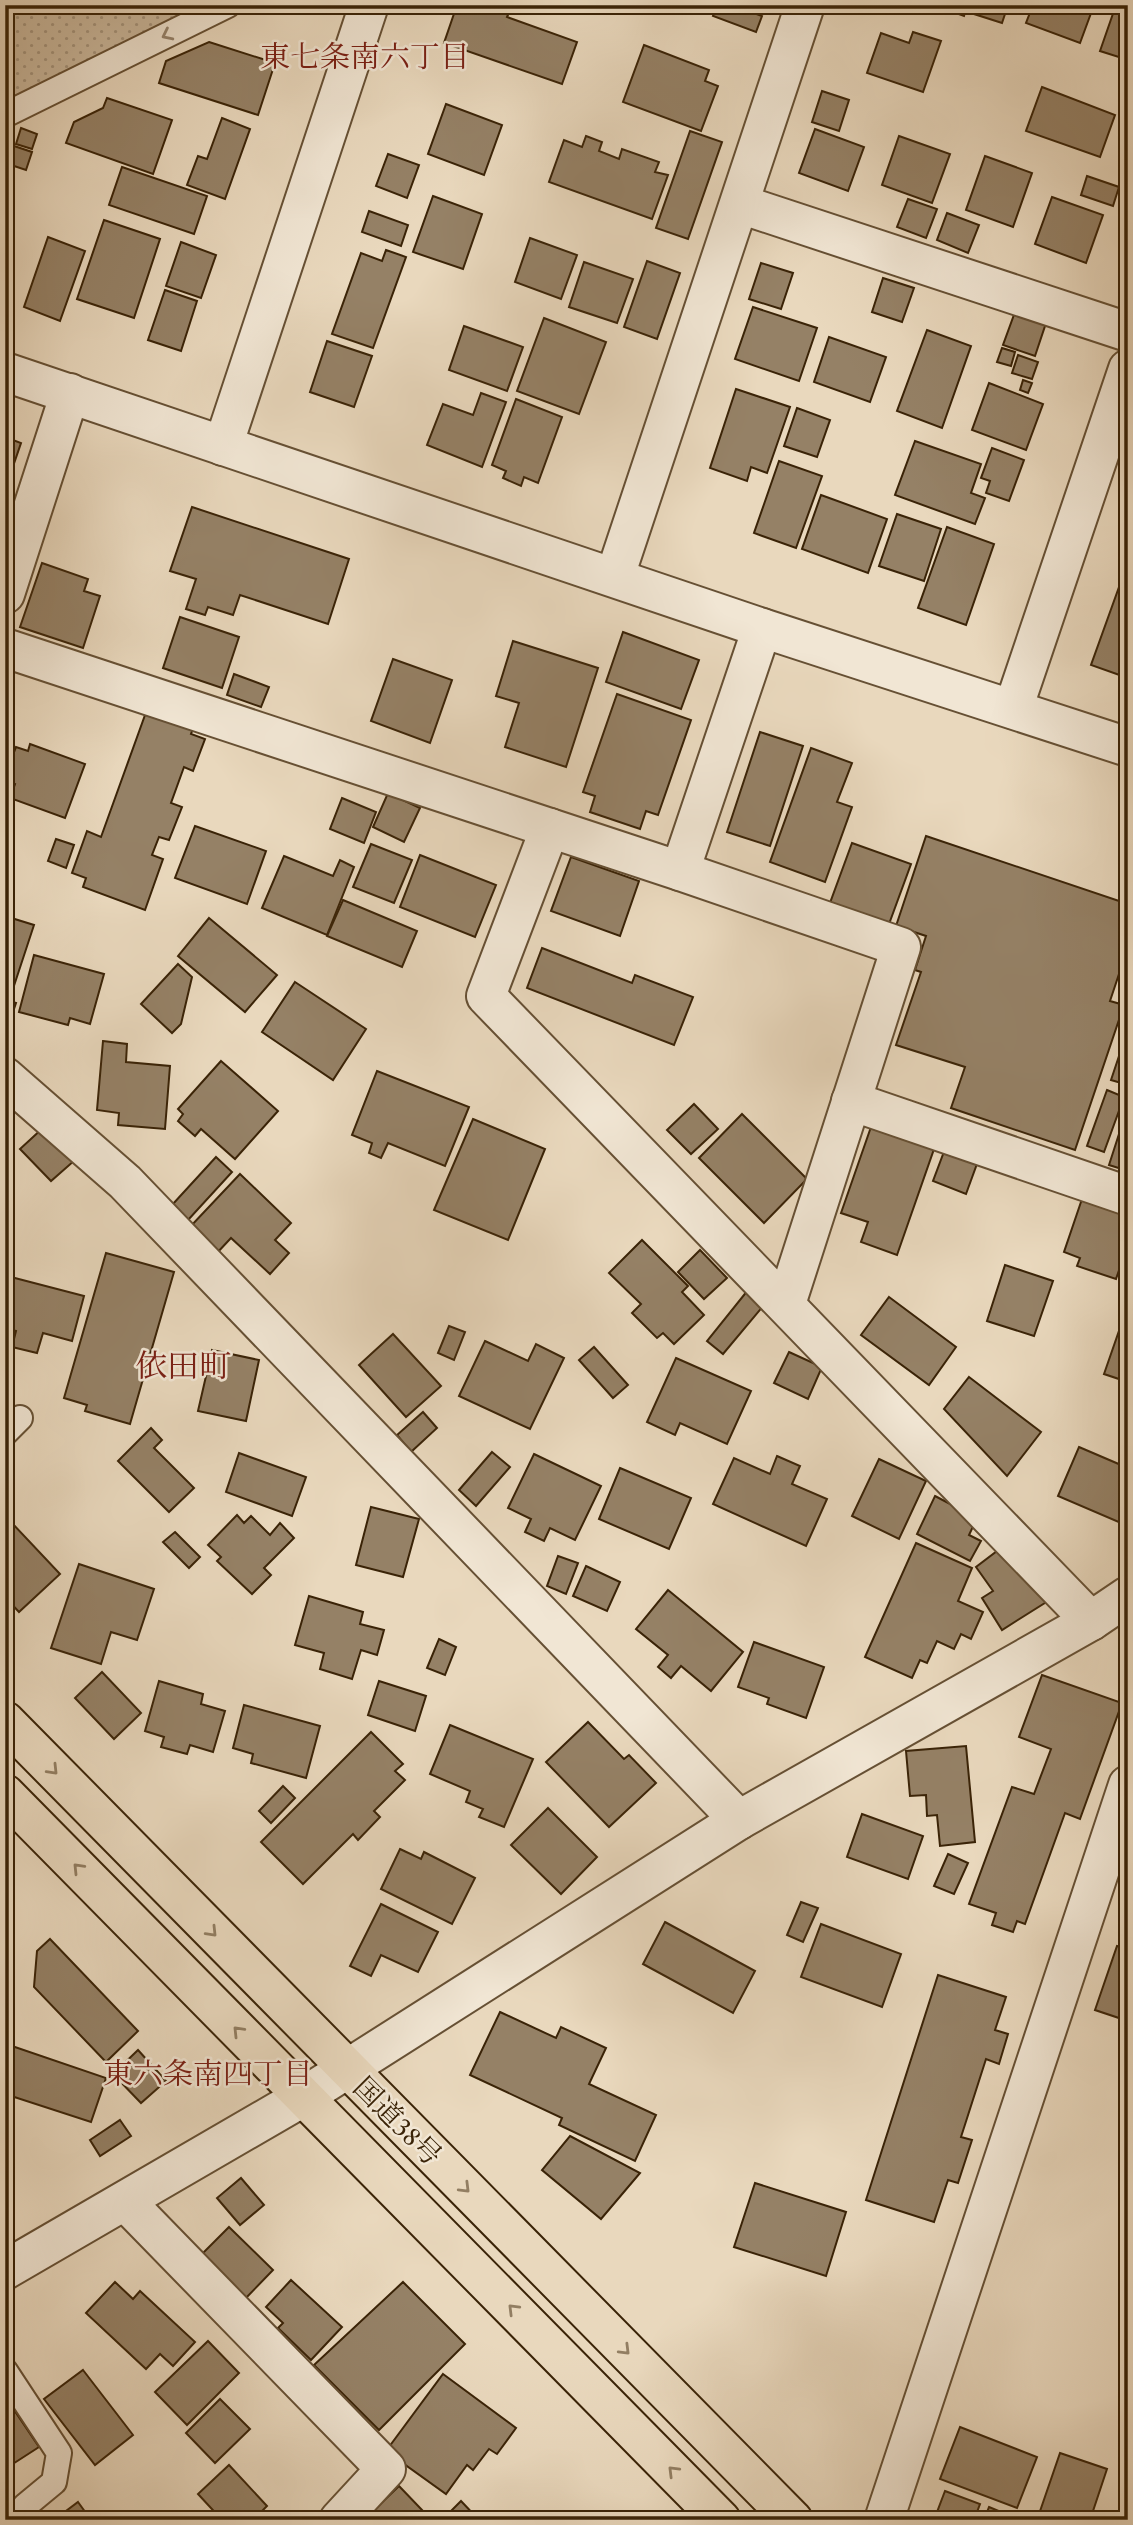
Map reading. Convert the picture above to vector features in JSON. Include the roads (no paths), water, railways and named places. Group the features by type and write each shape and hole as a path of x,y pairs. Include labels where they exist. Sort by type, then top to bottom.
{"highway":[{"name":"国道38号","path":"5,1721 793,2520"},
{"name":"国道38号","path":"5,1794 721,2520"}],"street":[{"path":"223,446 369,5"},
{"path":"615,576 805,5"},
{"path":"740,204 1128,332"},
{"path":"1013,709 1128,369"},
{"path":"5,372 615,576 762,628 1128,747"},
{"path":"5,594 70,393"},
{"path":"680,871 762,628"},
{"path":"5,648 680,871 901,947 786,1304"},
{"path":"550,828 486,996 1091,1621"},
{"path":"5,1077 125,1182 739,1821"},
{"path":"851,1101 1128,1196"},
{"path":"5,2270 303,2097 739,1821 1091,1621 1128,1596"},
{"path":"884,2520 1128,1785"},
{"path":"125,2201 386,2469 339,2520"}],"lane":[{"path":"5,115 228,5"},
{"path":"5,2371 59,2453 54,2482 25,2506"}],"district":[{"name":"東七条南六丁目","path":"365,57"},
{"name":"依田町","path":"183,1366"},
{"name":"東六条南四丁目","path":"208,2074"}]}
